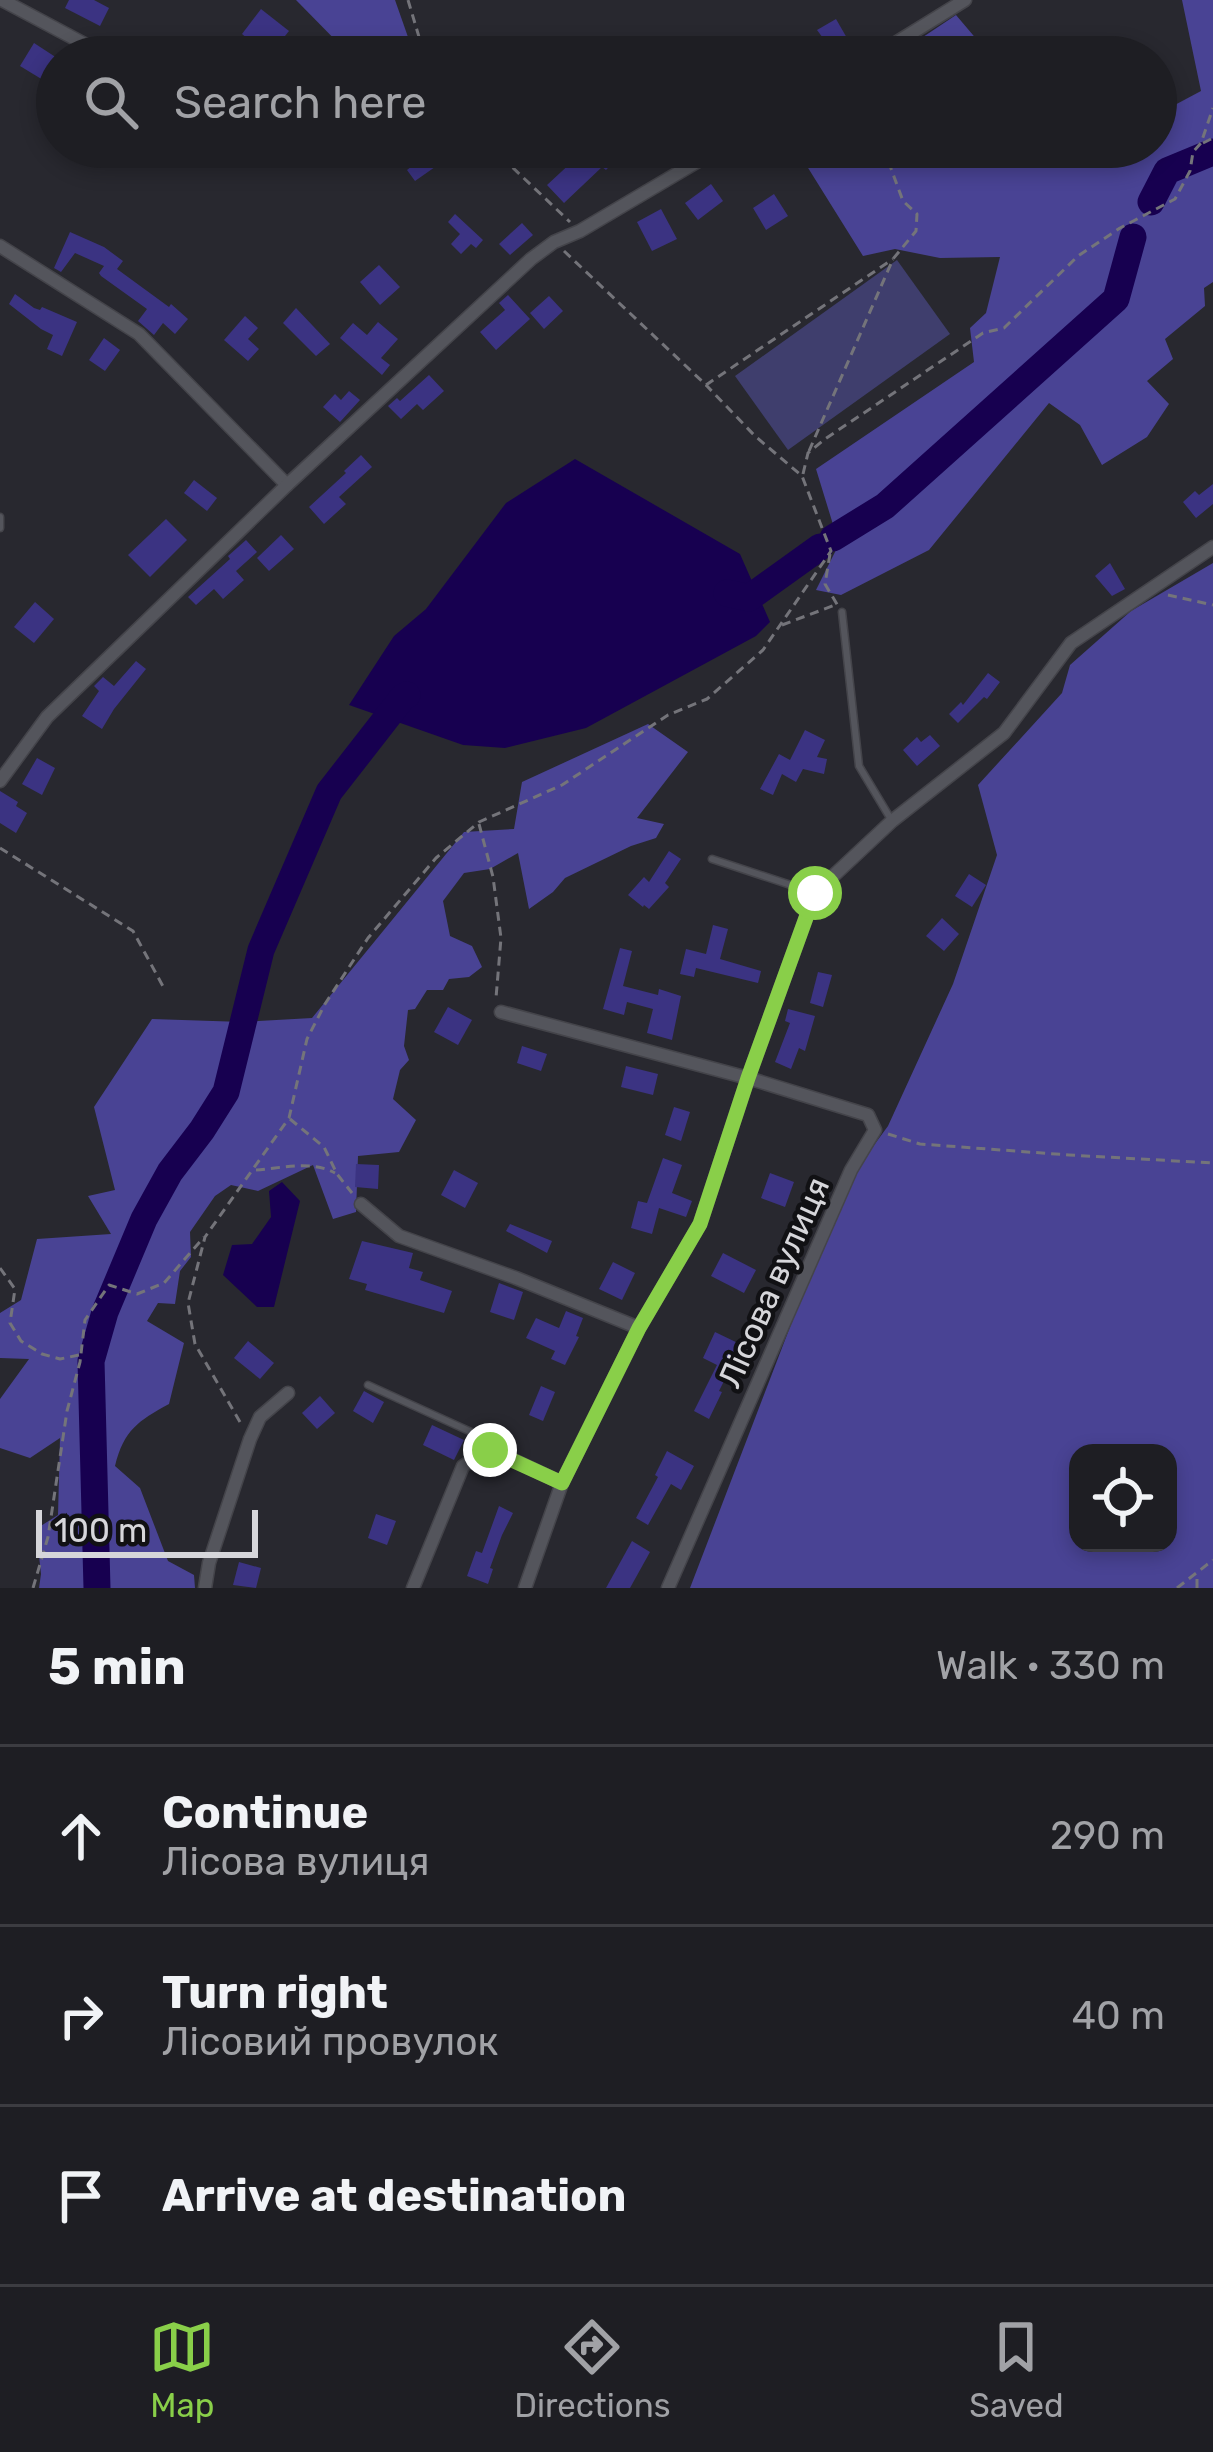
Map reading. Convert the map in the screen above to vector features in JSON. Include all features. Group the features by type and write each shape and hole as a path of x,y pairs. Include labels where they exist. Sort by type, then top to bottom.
{"street":[{"path":"2,0 70,36"},
{"path":"907,36 965,0"},
{"path":"0,781 47,717 531,259 686,168"},
{"path":"0,246 139,334 287,485"},
{"path":"525,1588 562,1483 639,1328 700,1224 815,893 892,821 1004,733 1071,644 1213,547"},
{"path":"501,1012 868,1115 874,1130"},
{"name":"Лісова вулиця","path":"668,1588 842,1192 874,1130"},
{"path":"361,1204 399,1236 639,1328"},
{"path":"205,1588 250,1439 260,1417 287,1393"},
{"path":"413,1588 463,1466 490,1450 562,1483"}],"lane":[{"path":"0,517 0,528"},
{"path":"839,608 859,766 892,821"},
{"path":"712,859 815,893"},
{"path":"368,1385 480,1436 490,1450"}],"path":[{"path":"408,0 419,36"},
{"path":"808,453 983,333 1004,328 1078,256 1175,199 1213,108"},
{"path":"1201,143 1213,138"},
{"path":"513,168 580,231"},
{"path":"706,385 893,259 916,231 916,214 903,201 891,168"},
{"path":"554,242 802,476 831,551 825,584 839,608 780,626"},
{"path":"802,476 893,259"},
{"path":"33,1588 48,1537 85,1320 109,1285 137,1294 164,1283 205,1237 289,1118 307,1039 368,938 436,858 478,823 562,785 668,715 706,699 763,650 831,551"},
{"path":"1149,590 1213,605"},
{"path":"478,823 493,877 501,938 496,1000 501,1012"},
{"path":"0,848 133,932 166,990"},
{"path":"289,1118 324,1147 337,1174 361,1204"},
{"path":"874,1130 920,1144 1213,1162"},
{"path":"253,1170 296,1166 337,1174"},
{"path":"205,1237 188,1303 195,1344 250,1439"},
{"path":"0,1268 15,1289 10,1323 21,1341 60,1359 81,1354"},
{"path":"1177,1588 1213,1560"},
{"path":"1197,1588 1198,1572"}],"shaded area":[{"path":"296,0 395,0 408,36 331,36"},
{"path":"1182,0 1213,0 1213,282 1204,288 1205,306 1165,339 1173,359 1147,381 1169,404 1147,437 1102,465 1080,425 1049,403 929,550 841,595 816,590 839,544 816,469 974,362 970,328 986,313 1000,257 940,258 895,249 863,256 808,168 1177,168 1177,104 1201,91"},
{"path":"956,15 974,36 924,36"},
{"path":"897,260 950,334 788,450 735,376"},
{"path":"575,459 740,554 770,622 756,636 586,728 505,748 463,745 349,705 394,636 426,609 506,503"},
{"path":"1213,563 1213,1588 690,1588 844,1186 888,1126 953,984 997,855 978,785 1062,693 1070,665 1131,611"},
{"path":"648,724 688,752 637,818 664,824 656,838 565,878 529,909 518,853 490,869 464,873 443,901 450,936 472,946 482,967 469,977 449,979 443,990 427,990 415,1009 408,1010 404,1046 409,1060 400,1070 393,1099 416,1120 399,1152 358,1156 356,1212 333,1219 313,1165 258,1191 231,1185 215,1196 190,1232 191,1257 180,1271 175,1304 158,1303 147,1321 184,1343 169,1404 134,1428 115,1466 140,1488 168,1561 194,1575 195,1588 39,1588 36,1529 58,1515 60,1438 30,1458 0,1448 0,1399 29,1359 0,1358 0,1313 21,1300 37,1239 111,1234 88,1196 115,1190 94,1107 152,1019 312,1018 464,832 514,829 522,782"},
{"path":"282,1182 300,1201 274,1307 257,1307 223,1275 232,1245 252,1244 271,1217 269,1191"}],"building":[{"path":"69,0 94,0 109,8 100,26 65,8"},
{"path":"261,9 289,31 285,36 242,34"},
{"path":"836,19 846,36 821,36 817,30"},
{"path":"34,43 36,44 36,76 20,66"},
{"path":"409,168 434,168 415,181"},
{"path":"565,168 601,168 564,203 547,185"},
{"path":"711,184 723,201 698,220 685,203"},
{"path":"774,194 788,216 766,230 753,208"},
{"path":"661,209 677,239 652,251 637,222"},
{"path":"455,214 483,240 461,254 451,244 460,234 448,222"},
{"path":"522,223 533,235 510,255 499,244"},
{"path":"70,232 123,261 117,269 188,319 175,334 163,323 154,335 138,321 147,309 101,276 104,266 75,253 61,272 54,268"},
{"path":"379,265 400,287 380,305 360,282"},
{"path":"15,294 34,308 77,322 62,356 47,349 53,335 9,304"},
{"path":"508,295 530,319 496,350 480,332 505,310 499,303"},
{"path":"549,296 563,311 544,329 530,313"},
{"path":"296,308 330,344 316,356 283,323"},
{"path":"245,316 258,328 248,339 259,349 248,361 224,340"},
{"path":"378,322 398,339 381,358 390,365 382,375 340,338 353,323 367,335"},
{"path":"104,338 120,350 105,371 89,360"},
{"path":"429,375 444,391 423,410 417,404 401,419 388,406"},
{"path":"349,391 360,400 340,422 323,407 335,394 341,400"},
{"path":"361,455 372,467 339,497 346,504 324,524 309,507"},
{"path":"194,480 217,498 207,511 184,493"},
{"path":"1213,484 1213,504 1196,518 1183,502"},
{"path":"166,519 187,540 150,577 128,555"},
{"path":"281,535 294,549 269,571 257,558"},
{"path":"246,540 257,552 236,571 244,580 223,599 214,589 196,605 188,597"},
{"path":"1110,563 1125,589 1112,596 1095,576"},
{"path":"35,602 54,619 34,643 14,627"},
{"path":"136,661 146,669 102,729 82,716 99,691 94,686 103,677 114,686"},
{"path":"988,673 1000,682 958,723 949,714 961,702 963,705"},
{"path":"805,730 825,740 817,757 827,759 824,774 803,769 796,782 782,774 773,795 760,789 779,754 790,760"},
{"path":"930,735 940,746 917,766 903,750 917,737 921,742"},
{"path":"37,758 55,768 42,795 22,784"},
{"path":"0,791 27,813 16,833 0,823"},
{"path":"669,851 681,859 665,883 669,887 649,909 643,907 628,895 644,877 649,882"},
{"path":"969,874 986,885 972,907 955,896"},
{"path":"942,918 959,934 944,951 926,936"},
{"path":"713,925 728,929 720,959 761,971 758,983 696,968 694,977 680,974 686,949 706,954"},
{"path":"620,948 632,951 623,986 681,996 672,1040 647,1033 653,1009 627,1002 624,1015 603,1009"},
{"path":"818,972 832,975 823,1007 810,1003"},
{"path":"448,1007 472,1020 458,1045 434,1032"},
{"path":"788,1009 815,1016 805,1051 799,1048 791,1069 775,1062 790,1023 785,1021"},
{"path":"522,1046 547,1054 541,1071 517,1063"},
{"path":"626,1066 658,1074 653,1095 621,1087"},
{"path":"674,1107 690,1112 681,1141 665,1135"},
{"path":"663,1158 682,1165 672,1193 692,1201 686,1217 659,1208 652,1234 631,1228 638,1201 647,1203"},
{"path":"356,1164 379,1165 378,1189 355,1187"},
{"path":"454,1170 478,1183 465,1208 441,1195"},
{"path":"770,1173 794,1182 785,1207 761,1198"},
{"path":"510,1224 552,1241 547,1253 506,1231"},
{"path":"362,1241 413,1253 409,1268 423,1272 420,1280 452,1291 444,1313 365,1290 367,1284 349,1279"},
{"path":"723,1253 756,1270 744,1293 711,1276"},
{"path":"613,1262 635,1273 622,1300 599,1289"},
{"path":"499,1283 523,1292 514,1320 490,1312"},
{"path":"566,1311 583,1318 565,1365 551,1359 555,1351 526,1338 536,1318 559,1328"},
{"path":"715,1332 742,1345 709,1419 694,1411 717,1365 703,1358"},
{"path":"248,1341 274,1363 260,1379 234,1358"},
{"path":"541,1386 555,1392 543,1421 529,1415"},
{"path":"364,1391 384,1402 373,1423 353,1411"},
{"path":"320,1396 335,1413 317,1429 302,1413"},
{"path":"432,1425 464,1440 454,1460 423,1445"},
{"path":"667,1451 694,1466 681,1490 671,1484 648,1525 636,1518"},
{"path":"499,1506 513,1513 488,1584 467,1576 476,1551 482,1553"},
{"path":"376,1514 396,1521 387,1545 368,1538"},
{"path":"632,1541 650,1552 630,1588 606,1588"},
{"path":"239,1562 261,1568 256,1588 233,1585"}],"waterway":[{"path":"1177,167 1213,152"},
{"path":"1151,202 1167,171 1174,168"},
{"path":"833,538 885,506 1116,299 1133,237"},
{"path":"727,593 749,598 820,547"},
{"path":"97,1588 91,1361 105,1312 144,1219 170,1172 226,1092 261,950 329,792 407,695"}],"route":[{"path":"490,1450 562,1483 639,1328 700,1224 815,893"}]}
